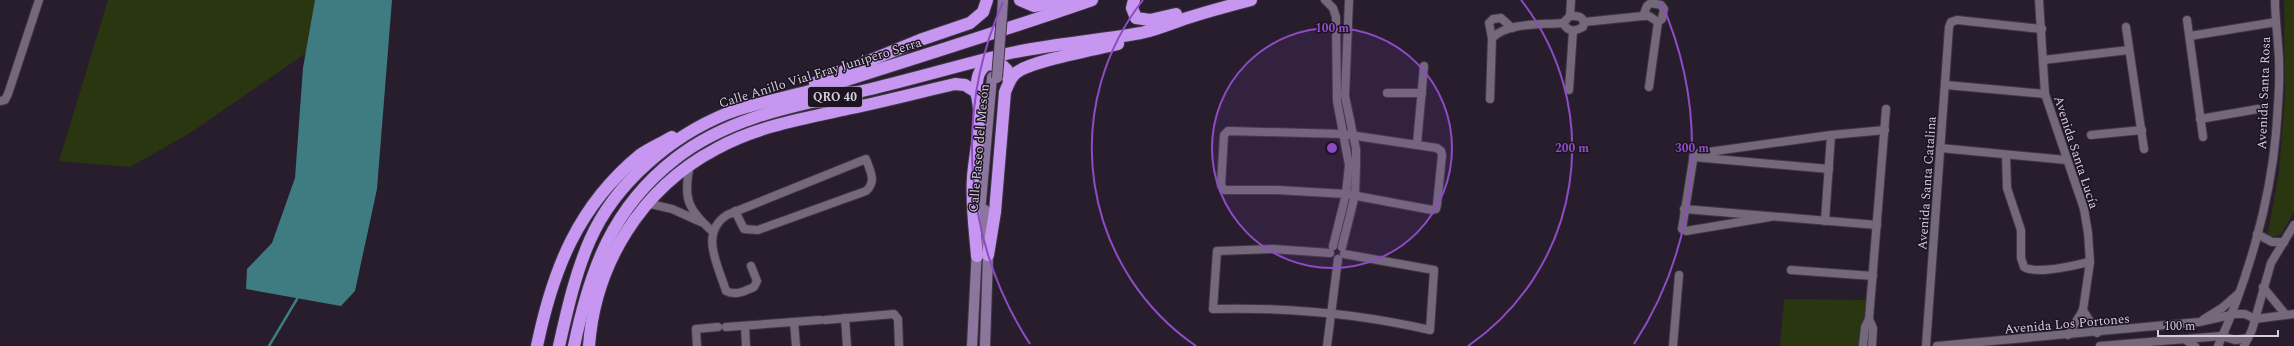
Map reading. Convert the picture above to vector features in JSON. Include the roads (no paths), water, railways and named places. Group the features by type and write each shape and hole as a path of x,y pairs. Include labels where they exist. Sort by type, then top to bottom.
{"highway":[{"path":"769,102 920,40 970,23 983,12 987,0"},
{"path":"1020,0 1028,5 1042,6 1068,0"},
{"name":"Calle Anillo Vial Fray Junípero Serra","path":"559,346 579,270 589,242 607,209 633,178 656,156 710,121 730,113 814,90 1092,0"},
{"path":"1134,0 1132,8 1134,16 1145,20 1195,10 1215,9"},
{"name":"Calle Anillo Vial Fray Junípero Serra","path":"574,346 585,301 605,243 625,209 640,191 676,158 718,132 755,117 936,73 1007,54 1143,33 1215,9 1251,0"},
{"path":"982,256 995,212 1005,92 1009,82 1016,72 1027,67 1120,43 1143,33"},
{"path":"982,256 972,206 973,178 980,111 976,92 977,78 981,68 987,64 1003,66 1007,70 1009,82"},
{"path":"853,108 936,73"},
{"path":"589,346 596,304 606,268 620,241 646,204 666,183 690,165 716,148 763,129 955,84 965,85 976,92"},
{"path":"537,346 553,280 568,242 606,188 641,154 680,133 710,121"}],"main road":[{"name":"Calle Paseo del Mesón","path":"998,0 1000,15"},
{"name":"Calle Paseo del Mesón","path":"985,346 980,204 995,77 1000,15 1003,0"},
{"name":"Calle Paseo del Mesón","path":"972,346 982,256"}],"street":[{"path":"0,101 5,100 8,94 39,0"},
{"path":"1325,0 1333,8 1336,17 1342,59 1345,96 1356,148 1326,346"},
{"path":"1571,0 1574,13 1584,22 1643,16 1649,16 1658,22"},
{"path":"1492,38 1501,31 1512,28 1563,23 1574,13 1576,0"},
{"name":"Avenida Santa Lucía","path":"2039,0 2045,94 2066,160 2084,208 2088,233 2090,262 2083,310 2068,335"},
{"name":"Avenida Santa Rosa","path":"2218,346 2239,293 2257,234 2270,178 2276,133 2278,47 2275,0"},
{"path":"1643,16 1647,6 1656,2 1664,9 1662,19 1658,22 1649,87"},
{"path":"1333,8 1348,3 1337,101 1349,165 1350,194 1331,256 1341,254"},
{"path":"1490,99 1492,38 1489,26 1493,19 1504,19 1512,28"},
{"name":"Avenida Santa Catalina","path":"1926,346 1949,27 1951,22 1956,20 2042,29"},
{"path":"2187,20 2203,137"},
{"path":"1563,23 1566,28 1573,30 1583,27 1584,22"},
{"path":"2190,36 2260,26 2276,22"},
{"path":"2126,28 2144,149"},
{"path":"1569,90 1573,30"},
{"path":"2043,60 2058,57 2129,50"},
{"path":"1417,144 1424,66"},
{"path":"1946,84 2045,94"},
{"path":"1387,93 1422,93"},
{"path":"1863,346 1865,327 1869,319 1886,109"},
{"path":"2200,119 2258,109"},
{"path":"1770,217 1686,231 1682,229 1693,157 1696,152 1831,135 1885,130"},
{"path":"2091,135 2142,130"},
{"path":"1272,131 1354,135 1417,144 1437,148 1441,151 1436,209 1350,194 1278,190 1224,190 1220,185 1225,132 1272,131"},
{"path":"1825,221 1831,135"},
{"path":"1940,148 2066,160"},
{"path":"2006,155 2007,188 2021,230 2022,258 2024,267 2029,270 2040,270 2090,262"},
{"path":"1693,157 1829,169"},
{"path":"735,212 744,229 758,230 866,191 872,186 873,179 866,159 735,212 720,220 712,231 711,245 726,291 731,293 739,293 754,287 757,281 751,266"},
{"path":"690,165 686,194 702,222 712,231"},
{"path":"646,204 672,209 702,222"},
{"path":"1684,209 1877,225"},
{"path":"2246,342 2255,319 2271,263 2294,225"},
{"path":"2257,234 2272,242 2284,242"},
{"path":"1273,249 1332,250 1341,254 1434,270 1430,330 1380,319 1331,312 1269,308 1213,309 1217,251 1273,249"},
{"path":"1791,270 1873,276"},
{"path":"1673,346 1679,275"},
{"name":"Avenida Los Portones","path":"2263,287 2290,315"},
{"name":"Avenida Los Portones","path":"2200,322 2222,308 2239,293"},
{"path":"2083,310 2097,333"},
{"path":"697,346 696,330 894,314 898,319 899,346"},
{"name":"Avenida Los Portones","path":"1937,346 2097,333 2200,322 2231,315 2246,314 2255,319 2290,315"},
{"path":"845,318 847,346"},
{"path":"1869,319 1874,328 1872,346"},
{"path":"794,322 796,346"},
{"path":"745,326 746,346"},
{"name":"Avenida Los Portones","path":"2100,346 2222,336 2246,342"},
{"path":"2184,339 2195,346"}],"waterway":[{"path":"269,346 297,299"}]}
